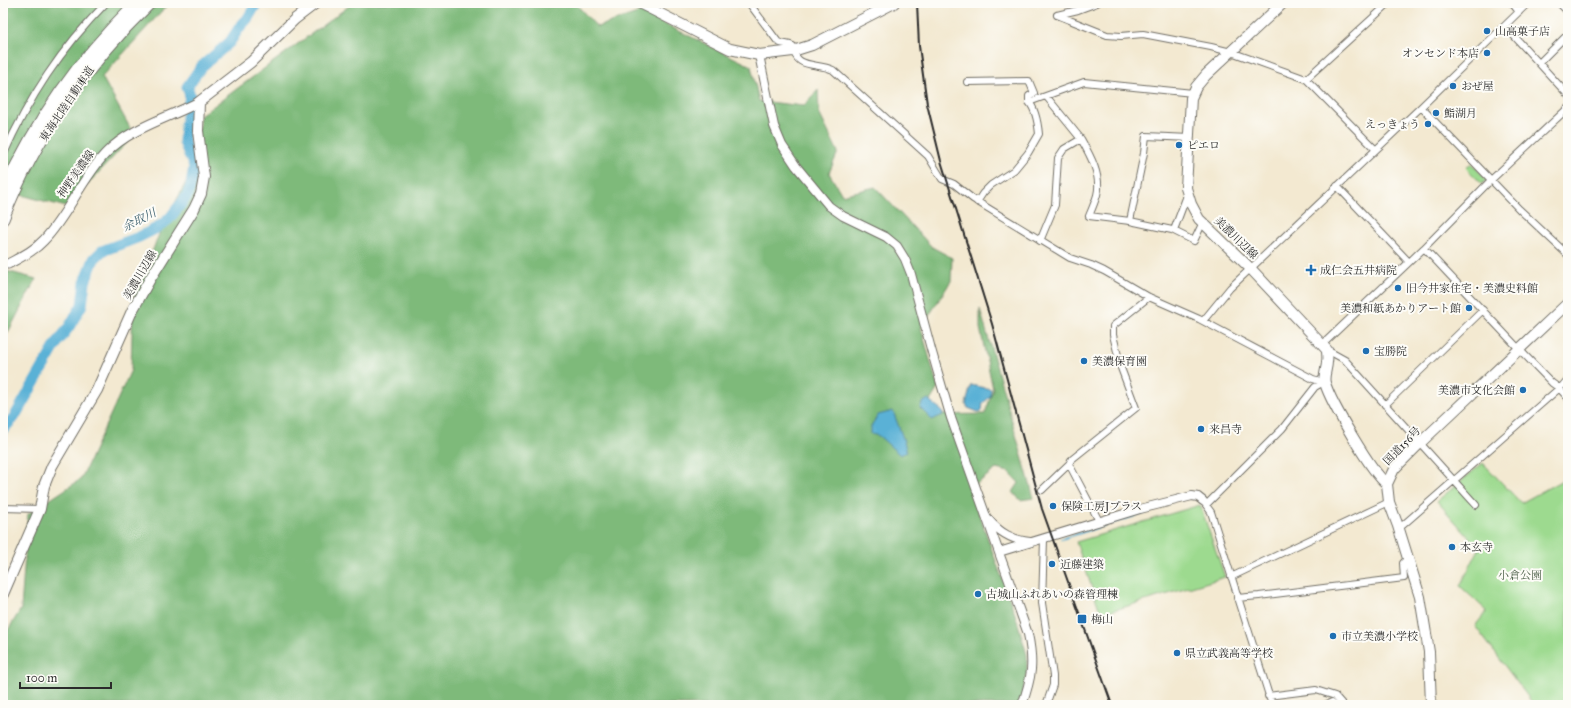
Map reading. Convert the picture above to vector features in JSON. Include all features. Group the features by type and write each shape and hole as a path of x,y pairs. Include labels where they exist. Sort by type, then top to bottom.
{"highway":[{"name":"東海北陸自動車道","path":"3,193 23,151 62,88 100,41 136,3"},
{"name":"東海北陸自動車道","path":"3,219 17,185 32,157 70,97 94,64 150,3"}],"main road":[{"path":"196,104 251,62 295,19 316,3"},
{"path":"639,3 730,49 759,55 793,51 812,45 894,3"},
{"name":"美濃川辺線","path":"1283,3 1206,75 1196,87 1191,98 1190,138 1186,188 1191,204 1203,222 1251,269 1325,347"},
{"name":"神野美濃線","path":"8,264 29,253 43,241 53,229 98,162 107,152 122,140 139,130 196,104"},
{"name":"美濃川辺線","path":"3,594 40,509 44,486 52,466 97,390 132,311 150,279 194,209 201,194 204,177 196,104"},
{"name":"国道156号","path":"1431,705 1429,652 1420,597 1389,502 1387,484 1394,470 1420,444 1568,303"},
{"path":"1325,347 1327,362 1324,382 1332,401 1372,468 1380,479 1387,484"}],"street":[{"path":"3,156 27,106 42,81 63,51 86,23 106,3"},
{"path":"749,3 778,42 784,45 790,44 793,46 793,51 797,60 806,64 824,66 833,70 928,156 942,179 954,184 977,202 1070,258 1104,271 1149,297 1203,322 1313,379 1324,382"},
{"path":"1097,3 1078,10 1057,14 1108,35 1121,36 1143,34 1231,52 1306,79 1375,149"},
{"path":"1306,79 1389,3"},
{"path":"1512,3 1520,12"},
{"path":"1203,322 1230,288 1421,107 1528,3"},
{"path":"1559,3 1568,12"},
{"path":"1505,26 1568,95"},
{"path":"1539,63 1568,34"},
{"path":"759,55 774,126 782,145 796,166 829,206 843,216 886,237 897,246 905,259 911,274 951,418 1028,634 1032,654 1032,670 1029,686 1022,705"},
{"path":"967,82 1029,81 1034,92 1029,96 1029,102 1032,106 1038,124 1039,134 1028,153 1014,170 991,185 983,192 977,202"},
{"path":"1029,102 1084,82 1193,94"},
{"path":"1046,96 1081,139 1093,161 1097,176 1098,194 1089,216 1130,221 1174,230 1194,241 1203,222"},
{"path":"1421,107 1518,209 1568,255"},
{"path":"1476,506 1345,360 1325,347 1491,180 1568,108"},
{"path":"1130,221 1146,136 1190,138"},
{"path":"1040,241 1055,205 1058,158 1064,150 1081,139"},
{"path":"1337,186 1409,262"},
{"path":"1174,230 1186,198 1189,196"},
{"path":"1424,248 1552,383 1563,387 1568,398"},
{"path":"1042,490 1069,464 1071,460 1136,408 1121,368 1113,334 1113,326 1149,297"},
{"path":"1385,405 1483,310"},
{"path":"1398,526 1403,525 1453,480 1563,387 1568,379"},
{"path":"1205,503 1282,429 1315,387 1324,382"},
{"path":"1069,464 1099,521"},
{"path":"999,552 1140,509 1192,496 1198,497 1205,503 1211,512 1272,705"},
{"path":"1231,578 1389,502"},
{"path":"3,508 40,509"},
{"path":"986,516 997,529 1010,538 1033,542"},
{"path":"1044,539 1042,603 1053,676 1046,705"},
{"path":"1237,598 1404,578 1403,563 1408,558"},
{"path":"1268,696 1316,690 1335,696 1343,705"},
{"path":"1325,705 1332,702 1335,705"}],"green space":[{"path":"3,3 169,3 102,77 134,135 66,207 3,190"},
{"path":"353,3 575,3 597,27 640,12 751,66 759,101 804,106 818,90 819,113 838,152 829,173 842,195 875,187 932,247 952,258 951,281 921,328 938,388 927,406 933,415 985,414 993,389 980,328 980,309 1034,498 1020,500 1013,492 1019,483 1009,472 996,469 970,489 1016,617 1027,655 1027,675 1019,705 3,705 3,638 21,609 28,514 81,479 131,370 133,299 160,232 196,163 200,116"},
{"path":"1471,163 1487,180 1482,184 1466,168"},
{"path":"3,270 36,279 3,342"},
{"name":"小倉公園","path":"1483,463 1521,503 1568,477 1568,705 1534,705 1475,626 1487,611 1460,586 1479,549 1437,501"},
{"path":"1200,505 1225,577 1101,614 1076,542"}],"water":[{"path":"971,385 991,389 990,397 983,403 982,411 978,412 968,408 966,404"},
{"path":"928,399 942,411 943,415 932,420 920,408 922,403"},
{"path":"893,411 907,452 900,455 879,436 871,434 871,426 878,415"}],"waterway":[{"name":"余取川","path":"3,430 15,416 57,343 69,327 82,305 85,282 94,259 102,251 139,237 157,228 169,219 187,196 191,185 194,167 184,142 190,95 187,87 201,67 230,42 257,3"},
{"path":"1061,539 1144,513"}],"railway":[{"path":"917,3 919,46 927,104 941,161 992,324 1042,509 1112,705"}],"place":[{"name":"山高菓子店","path":"1487,31"},
{"name":"オンセンド本店","path":"1487,53"},
{"name":"おぜ屋","path":"1453,86"},
{"name":"鮨湖月","path":"1436,113"},
{"name":"えっきょう","path":"1428,124"},
{"name":"ピエロ","path":"1179,145"},
{"name":"成仁会五井病院","path":"1311,270"},
{"name":"旧今井家住宅・美濃史料館","path":"1398,288"},
{"name":"美濃和紙あかりアート館","path":"1469,308"},
{"name":"宝勝院","path":"1366,351"},
{"name":"美濃保育園","path":"1084,361"},
{"name":"美濃市文化会館","path":"1523,390"},
{"name":"来昌寺","path":"1201,429"},
{"name":"保険工房Jプラス","path":"1053,506"},
{"name":"本玄寺","path":"1452,547"},
{"name":"近藤建築","path":"1052,564"},
{"name":"古城山ふれあいの森管理棟","path":"978,594"},
{"name":"梅山","path":"1082,619"},
{"name":"市立美濃小学校","path":"1333,636"},
{"name":"県立武義高等学校","path":"1177,653"}]}
